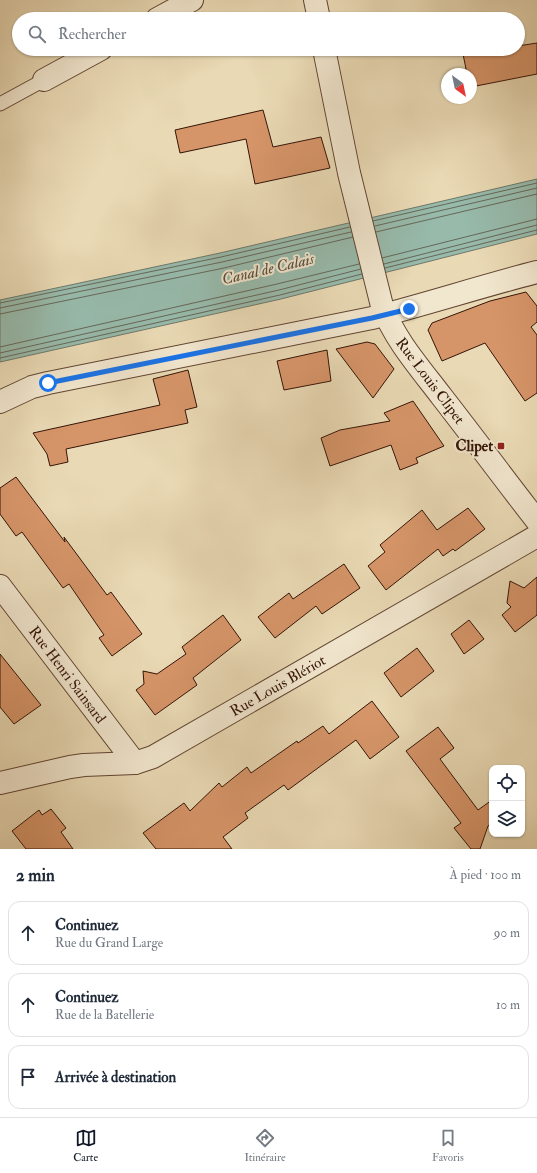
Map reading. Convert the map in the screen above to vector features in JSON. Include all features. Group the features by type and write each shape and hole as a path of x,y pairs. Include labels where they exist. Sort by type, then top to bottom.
{"street":[{"path":"170,12 192,0"},
{"path":"315,0 318,12"},
{"path":"44,80 88,56"},
{"name":"Rue Louis Clipet","path":"325,56 349,173 385,315 393,330 418,366 537,521"},
{"path":"1,402 32,387 48,383 385,315 537,272"},
{"name":"Rue Louis Blériot","path":"0,783 70,767 135,763 153,757 537,536"},
{"name":"Rue Henri Sainsard","path":"0,586 135,763"}],"lane":[{"path":"0,104 44,80"}],"water":[{"name":"Canal de Calais","path":"537,179 537,234 281,299 0,362 0,300 220,253"}],"building":[{"path":"537,43 537,74 477,86 477,68 466,68 463,56 525,56 525,45"},
{"path":"263,110 273,147 321,137 330,168 255,184 246,139 180,153 175,130"},
{"path":"526,292 537,306 537,322 531,327 537,335 537,393 525,401 485,343 442,361 428,330 432,323 490,301"},
{"path":"367,342 375,344 394,369 373,398 336,349"},
{"path":"327,350 331,381 284,390 277,361"},
{"path":"188,370 197,407 185,410 188,423 66,449 68,462 50,466 47,454 33,433 160,405 153,379"},
{"path":"413,401 444,446 416,458 418,463 400,470 391,445 330,466 321,438 340,430 390,421 384,413"},
{"path":"16,477 65,542 64,537 107,595 111,592 142,634 112,656 99,638 104,635 69,584 63,588 22,532 16,536 0,514 0,488"},
{"path":"468,508 485,529 455,551 453,549 443,556 438,549 386,590 368,566 385,552 380,545 422,510 437,530"},
{"path":"344,564 360,588 322,614 316,606 275,638 258,617 289,593 293,599"},
{"path":"537,577 537,615 515,632 502,615 511,607 507,603 510,581 524,588"},
{"path":"223,615 241,640 193,678 197,685 155,715 136,690 144,684 143,671 157,674 186,654 182,647"},
{"path":"469,620 484,639 464,654 451,634"},
{"path":"417,648 434,671 401,697 384,673"},
{"path":"0,654 41,705 14,724 0,707"},
{"path":"372,701 399,737 370,759 356,740 288,790 284,785 245,813 248,818 223,837 232,849 156,849 143,833 184,803 190,811 219,783 222,787 247,767 251,773 297,741 298,743 323,726 329,734"},
{"path":"438,727 454,748 440,759 478,810 489,802 489,825 480,849 471,849 454,828 461,823 406,751"},
{"path":"51,809 66,828 61,832 73,849 26,849 12,831 39,810 42,815"}],"place":[{"name":"Clipet","path":"501,446"}],"route":[{"path":"48,383 372,318 409,309"}]}
